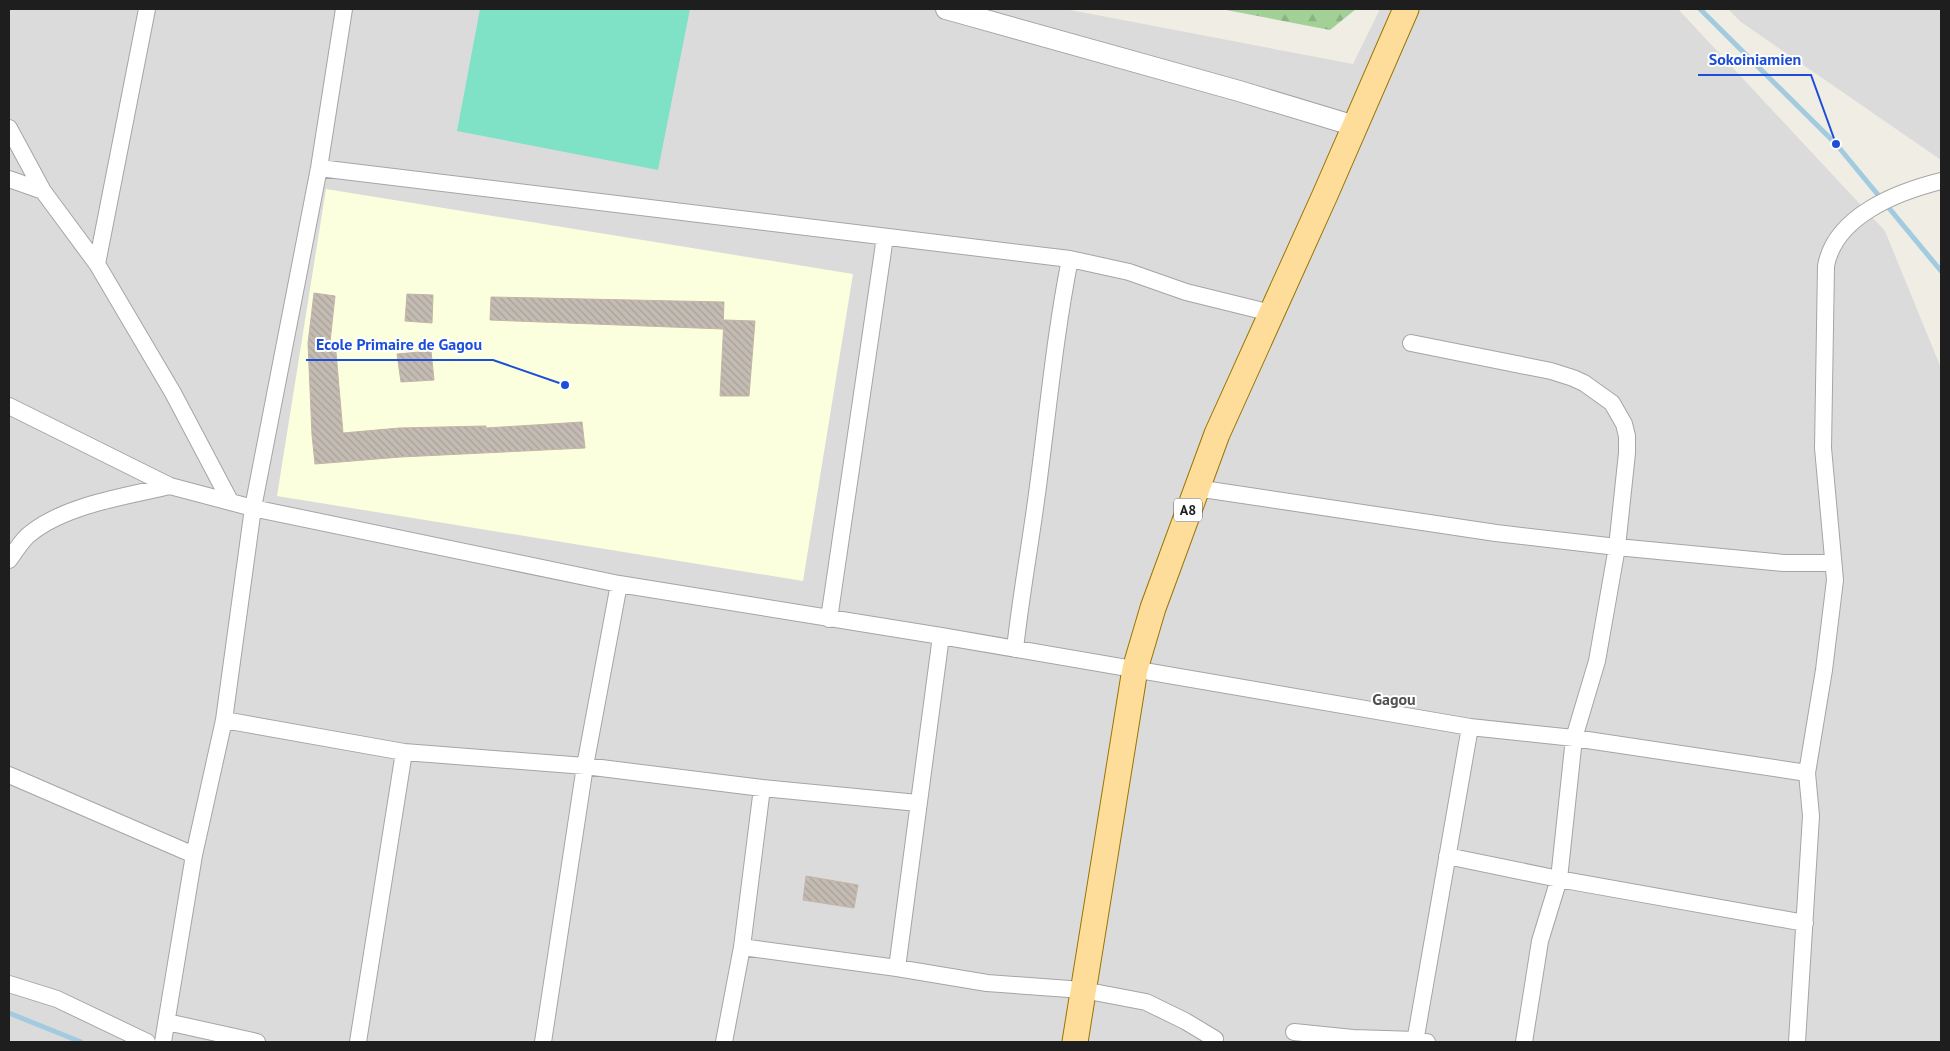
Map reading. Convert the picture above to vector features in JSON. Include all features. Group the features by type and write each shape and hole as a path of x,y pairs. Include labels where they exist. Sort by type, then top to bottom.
{"main road":[{"name":"A8","path":"1075,1042 1135,669 1153,608 1217,434 1406,9"}],"street":[{"path":"96,264 147,9"},
{"path":"162,1042 194,855 224,720 253,508 319,168 344,9"},
{"path":"946,9 1230,88 1355,126"},
{"path":"9,128 43,191 96,264 173,393 230,501"},
{"path":"319,168 1070,259 1128,272 1186,292 1271,313"},
{"path":"9,179 43,191"},
{"path":"1797,1042 1806,923 1811,816 1807,773 1835,590 1823,448 1825,278 1827,258 1834,244 1846,229 1863,214 1887,200 1941,181"},
{"path":"829,619 885,237"},
{"path":"1015,649 1021,594 1032,534 1070,259"},
{"path":"1411,343 1566,376 1584,383 1612,404 1624,424 1627,436 1627,453 1617,547 1597,661 1574,738 1559,879 1540,942 1524,1042"},
{"path":"9,406 170,486 253,508 619,584 941,636 1470,727 1574,738 1807,773"},
{"path":"9,560 30,533 66,513 112,499 170,486"},
{"path":"1196,488 1496,533 1784,563 1832,563"},
{"path":"543,1042 585,766 619,584"},
{"path":"897,968 941,636"},
{"path":"224,720 404,752 585,766 762,788 918,803"},
{"path":"1294,1032 1354,1038 1420,1041 1447,856 1470,727"},
{"path":"358,1042 404,752"},
{"path":"9,775 194,855"},
{"path":"724,1042 742,947 755,858 762,788"},
{"path":"1447,856 1559,879 1806,923"},
{"path":"742,947 897,968 987,983 1083,990 1146,1002 1185,1021 1214,1039"},
{"path":"9,984 57,1000 147,1042"},
{"path":"166,1022 257,1042"}],"shaded area":[{"path":"9,9 1065,9 1353,64 1380,9 1678,9 1885,231 1941,368 1941,1042 9,1042"},
{"path":"1728,9 1941,9 1941,160 1741,22"},
{"path":"326,189 853,274 803,581 277,496"}],"green space":[{"path":"480,9 690,9 658,170 457,131"},
{"path":"1221,9 1356,9 1330,30"}],"building":[{"path":"314,293 335,296 330,342 335,341 343,433 399,428 486,426 486,428 582,422 585,448 401,457 315,464 308,343"},
{"path":"407,294 433,295 432,323 405,321"},
{"path":"491,297 724,302 723,329 490,320"},
{"path":"724,320 755,321 749,396 720,396"},
{"path":"431,351 434,380 401,382 397,354"},
{"path":"806,876 858,885 854,908 803,900"}],"waterway":[{"path":"1700,9 1836,144 1941,271"},
{"path":"9,1013 81,1042"}],"place":[{"name":"Sokoiniamien","path":"1836,144"},
{"name":"Ecole Primaire de Gagou","path":"565,385"}],"district":[{"name":"Gagou","path":"1394,699"}]}
